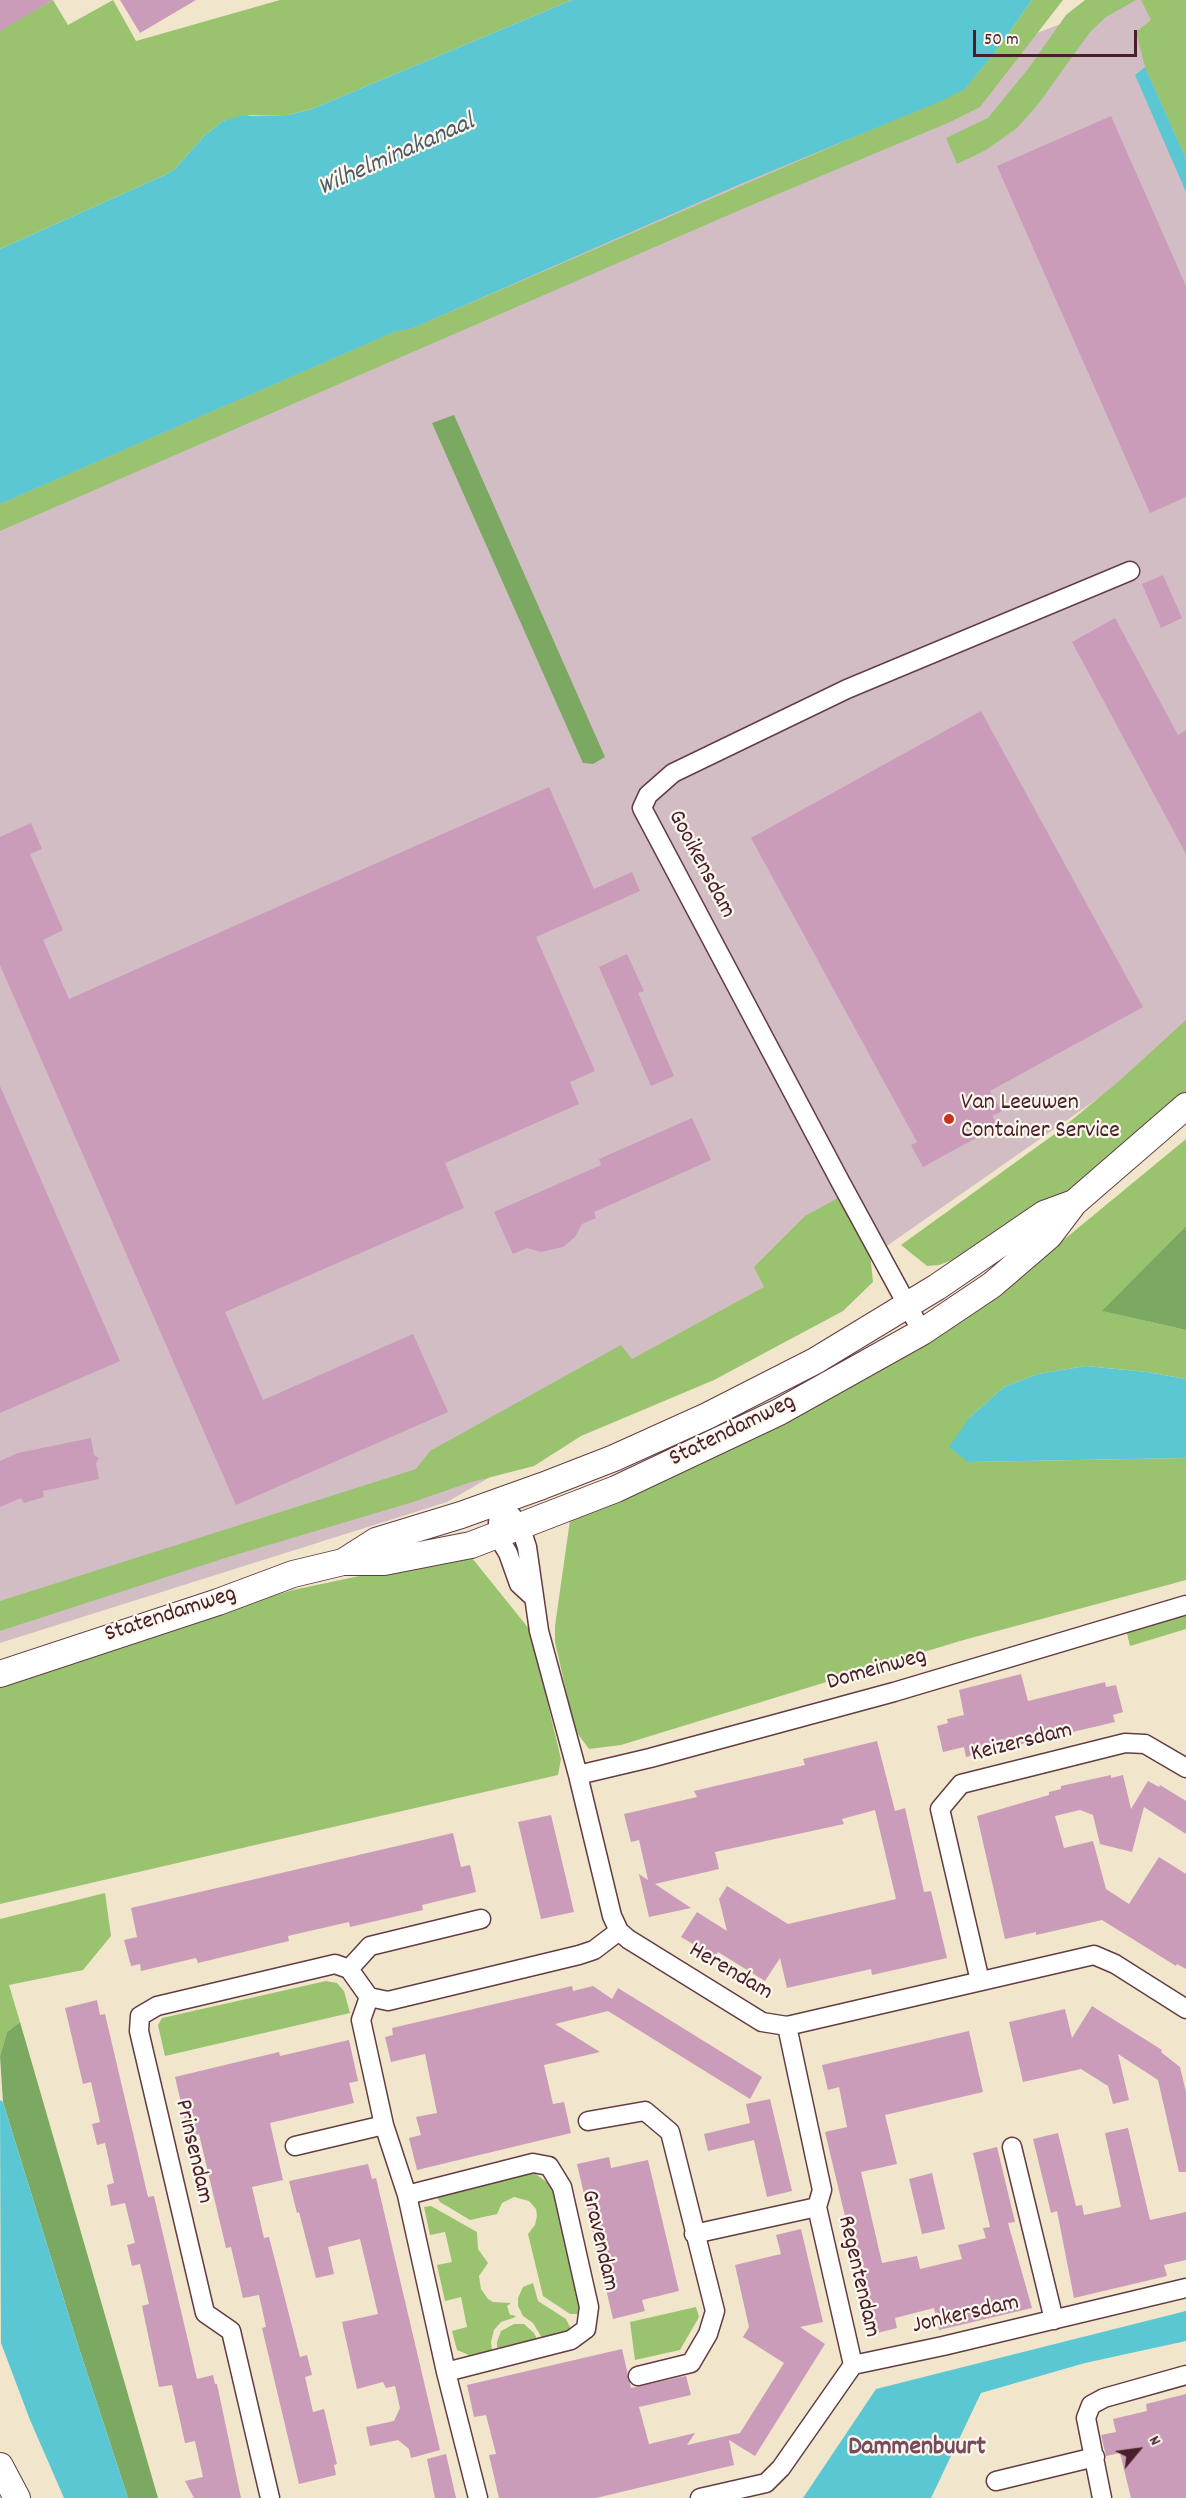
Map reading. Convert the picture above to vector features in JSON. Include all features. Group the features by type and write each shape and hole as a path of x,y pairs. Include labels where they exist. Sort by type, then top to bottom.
{"main road":[{"name":"Statendamweg","path":"0,1674 218,1602 293,1574 344,1562 384,1562 471,1545 616,1489 779,1412 922,1332 1000,1278 1049,1236 1074,1203 1186,1106"},
{"name":"Statendamweg","path":"344,1562 376,1541 500,1501 614,1458 706,1416 815,1361 907,1306 1044,1214 1074,1203"},
{"path":"0,2466 17,2498"}],"street":[{"name":"Gooikensdam","path":"922,1332 642,808 648,795 673,773 847,689 1131,571"},
{"path":"500,1501 509,1530 508,1553 519,1584 532,1596"},
{"path":"481,1919 370,1946 349,1969 369,1997 388,2001 579,1955 594,1950 619,1931 612,1916 578,1775 539,1631 532,1596 533,1578 527,1547 509,1530"},
{"name":"Domeinweg","path":"578,1775 650,1758 894,1692 1186,1605"},
{"name":"Keizersdam","path":"980,1981 940,1809 961,1785 1125,1743 1145,1744 1186,1768"},
{"name":"Herendam","path":"619,1931 628,1939 762,2022 787,2026 1094,1954 1186,2009"},
{"name":"Prinsendam","path":"270,2498 231,2331 205,2313 139,2031 140,2016 157,2006 335,1965 349,1969"},
{"path":"369,1997 361,2020 384,2125 407,2194 446,2372 478,2498"},
{"name":"Regentendam","path":"700,2498 766,2482 781,2468 853,2365 817,2207 822,2190 787,2026"},
{"path":"588,2121 645,2111 670,2132 715,2311 708,2334 691,2363 638,2376"},
{"path":"295,2146 384,2125"},
{"name":"Jonkersdam","path":"1012,2146 1054,2320"},
{"name":"Gravendam","path":"407,2194 533,2163 549,2166 562,2187 587,2296 589,2307 586,2329 571,2340 446,2372"},
{"path":"694,2234 817,2207"},
{"name":"Jonkersdam","path":"853,2365 1186,2288"},
{"path":"1101,2498 1086,2418 1091,2405 1104,2398 1186,2375"},
{"path":"996,2481 1095,2457"}],"shaded area":[{"path":"1124,0 1186,0 1186,1037 861,1264 447,1502 0,1643 0,426"}],"green space":[{"path":"53,0 68,25 113,0 136,41 280,0 572,0 312,109 288,115 251,115 223,121 204,136 175,169 165,175 0,249 0,30"},
{"path":"1032,0 1063,0 980,107 950,122 747,207 0,531 0,504 394,332 413,328 965,89 999,47"},
{"path":"1085,0 1136,0 1106,17 1090,32 1039,103 1017,128 986,150 957,164 946,138 988,118 1028,69 1066,15"},
{"path":"1141,0 1186,0 1186,159 1145,67 1136,32 1151,20"},
{"path":"454,415 605,757 593,764 583,763 432,423"},
{"path":"1186,1020 1186,1094 1074,1188 995,1244 939,1265 927,1266 901,1245 1056,1133 1118,1082"},
{"path":"1186,1139 1186,1226 1103,1311 1186,1330 1186,1379 1147,1372 1086,1366 1038,1374 1004,1387 970,1417 968,1462 1186,1458 1186,1580 960,1641 621,1745 589,1749 575,1730 555,1642 555,1626 570,1520 678,1474 834,1395 1004,1289"},
{"path":"838,1198 870,1253 873,1282 843,1311 714,1380 581,1436 534,1466 468,1483 413,1502 225,1558 0,1631 0,1601 416,1469 430,1451 621,1345 632,1359 764,1287 754,1267 805,1216"},
{"path":"1186,1226 1186,1330 1102,1311"},
{"path":"468,1553 530,1630 561,1759 558,1775 0,1904 0,1687 41,1668 112,1642 293,1590"},
{"path":"1186,1612 1186,1629 1130,1646 1126,1629"},
{"path":"105,1893 111,1936 83,1970 9,1985 20,2022 7,2032 0,2056 0,1919"},
{"path":"326,1981 337,1983 344,1991 350,2013 165,2056 158,2025 162,2018"},
{"path":"20,2022 158,2498 128,2498 3,2102 0,2056 7,2032"},
{"path":"533,2172 552,2186 581,2309 580,2314 570,2314 543,2296 528,2234 535,2225 537,2216 536,2209 529,2201 514,2197 502,2203 497,2214 470,2220 440,2202 435,2195"},
{"path":"431,2206 477,2232 478,2249 488,2263 479,2276 481,2289 493,2302 511,2303 507,2306 510,2315 516,2317 501,2322 494,2330 492,2350 469,2355 457,2350 452,2331 467,2327 461,2297 445,2301 437,2265 452,2262 445,2232 430,2235 424,2207"},
{"path":"533,2283 538,2301 566,2319 571,2329 569,2332 542,2338 533,2323 523,2316 518,2306 518,2298 523,2287"},
{"path":"696,2307 699,2317 680,2350 635,2360 630,2322"},
{"path":"514,2324 524,2324 537,2339 497,2348 501,2331"}],"water":[{"name":"Wilhelminakanaal","path":"572,0 1032,0 999,47 965,89 941,101 738,185 413,328 394,332 0,504 0,249 165,175 175,169 204,136 223,121 240,116 288,115 312,109"},
{"path":"1145,67 1186,159 1186,192 1135,75"},
{"path":"1086,1366 1147,1372 1186,1379 1186,1458 968,1462 949,1447 970,1417 1004,1387 1038,1374"},
{"path":"0,2100 3,2102 128,2498 64,2498 30,2420 1,2343"},
{"path":"1186,2311 1186,2341 1085,2363 981,2393 931,2498 803,2498 876,2389"}],"building":[{"path":"0,0 53,0 0,31"},
{"path":"120,0 196,0 140,33"},
{"path":"1111,116 1186,286 1186,497 1150,513 997,166"},
{"path":"1163,575 1182,618 1161,628 1142,584"},
{"path":"1115,618 1178,735 1186,730 1186,854 1072,642"},
{"path":"981,711 1143,1007 990,1091 1002,1111 992,1116 998,1126 923,1167 911,1145 917,1142 751,838"},
{"path":"549,787 594,889 632,872 640,891 536,937 595,1071 570,1082 579,1104 445,1163 464,1208 225,1312 263,1400 413,1334 448,1412 236,1505 0,965 0,837 31,823 42,849 30,854 63,930 43,940 69,999"},
{"path":"627,954 644,991 638,993 674,1076 651,1086 599,967"},
{"path":"0,1086 120,1361 0,1413"},
{"path":"692,1118 711,1160 594,1212 596,1218 582,1224 575,1237 563,1247 541,1252 527,1248 513,1254 494,1212 601,1165 599,1159"},
{"path":"91,1438 94,1455 99,1458 96,1463 99,1479 43,1491 44,1497 24,1503 21,1498 0,1507 0,1461 18,1453"},
{"path":"1021,1674 1028,1701 1105,1682 1106,1687 1116,1685 1123,1712 1113,1715 1115,1722 966,1757 964,1747 943,1752 937,1726 948,1723 947,1719 964,1715 959,1690"},
{"path":"877,1741 895,1811 905,1808 924,1892 931,1891 947,1958 872,1975 871,1969 787,1988 780,1958 765,1981 718,1952 715,1957 681,1937 697,1912 727,1931 719,1899 727,1886 788,1924 896,1899 875,1810 842,1819 844,1824 715,1852 719,1869 655,1884 691,1908 649,1917 639,1874 648,1880 639,1840 631,1842 624,1814 697,1797 694,1791 805,1765 803,1759"},
{"path":"1111,1775 1111,1778 1123,1775 1131,1809 1148,1781 1159,1787 1160,1785 1186,1801 1186,1834 1144,1807 1132,1852 1100,1844 1093,1815 1080,1810 1055,1816 1064,1848 1093,1841 1106,1889 1129,1904 1159,1857 1186,1874 1186,1969 1177,1964 1176,1966 1102,1920 1036,1935 1036,1932 1005,1939 977,1816 1049,1795 1049,1792 1061,1789 1061,1786"},
{"path":"551,1815 574,1912 541,1919 518,1822"},
{"path":"453,1833 461,1867 470,1865 476,1892 422,1905 423,1910 350,1927 349,1922 288,1936 289,1941 198,1963 196,1958 141,1971 140,1964 131,1966 124,1940 137,1937 131,1908"},
{"path":"572,1986 573,1991 593,1986 612,1999 618,1988 762,2077 750,2099 608,2011 555,2024 600,2052 544,2065 553,2104 564,2102 571,2133 417,2170 409,2138 421,2135 416,2117 437,2113 425,2054 391,2062 385,2037 393,2035 392,2028"},
{"path":"97,2000 100,2015 105,2014 148,2197 154,2196 197,2379 213,2375 215,2384 217,2384 241,2498 194,2498 185,2481 203,2477 195,2441 185,2443 172,2385 159,2387 142,2306 149,2304 140,2264 132,2266 127,2245 135,2243 125,2203 111,2206 107,2185 114,2183 105,2143 97,2145 92,2124 100,2122 91,2082 83,2084 65,2008"},
{"path":"1092,2006 1162,2050 1161,2052 1180,2067 1186,2092 1186,2172 1179,2172 1158,2080 1118,2054 1129,2100 1113,2104 1108,2086 1081,2069 1023,2082 1009,2022 1065,2009 1072,2038"},
{"path":"969,2031 983,2092 885,2115 897,2164 861,2172 882,2263 917,2256 920,2269 962,2259 958,2245 986,2238 983,2228 990,2227 973,2153 997,2147 1015,2222 1008,2223 1032,2308 939,2330 934,2308 895,2318 897,2328 873,2334 825,2132 847,2127 839,2087 828,2090 822,2065"},
{"path":"349,2040 358,2081 349,2083 354,2103 270,2123 283,2180 252,2187 264,2238 269,2237 300,2357 307,2355 312,2375 305,2377 313,2412 324,2409 337,2464 334,2465 336,2475 299,2484 262,2328 266,2327 259,2295 243,2298 231,2247 226,2248 199,2134 189,2137 175,2077 279,2052 280,2056"},
{"path":"770,2099 792,2191 767,2197 754,2140 708,2151 704,2134 750,2123 746,2104"},
{"path":"1128,2128 1150,2220 1186,2212 1186,2260 1164,2265 1167,2276 1074,2298 1057,2211 1051,2213 1033,2139 1058,2133 1076,2206 1082,2205 1084,2215 1121,2207 1105,2133"},
{"path":"609,2157 611,2168 648,2160 679,2291 642,2300 645,2311 613,2319 577,2164"},
{"path":"368,2164 372,2179 376,2178 440,2450 411,2458 409,2449 398,2440 370,2446 366,2427 394,2421 400,2408 395,2386 386,2388 383,2382 357,2389 342,2322 378,2314 360,2239 328,2247 334,2274 316,2278 289,2181"},
{"path":"932,2173 945,2229 922,2234 909,2179"},
{"path":"801,2229 823,2322 800,2327 825,2344 755,2456 729,2440 734,2465 596,2498 499,2498 489,2455 496,2454 486,2415 474,2417 467,2385 622,2349 631,2388 686,2376 691,2395 639,2407 649,2444 695,2433 687,2445 740,2433 784,2363 743,2337 749,2327 735,2265 781,2254 776,2235"},
{"path":"1186,2394 1186,2498 1131,2498 1120,2453 1106,2456 1101,2435 1116,2432 1113,2419 1147,2411 1146,2404"},
{"path":"446,2454 456,2498 435,2498 427,2459"}],"place":[{"name":"Van Leeuwen Container Service","path":"949,1119"}],"district":[{"name":"Dammenbuurt","path":"917,2449"}]}
